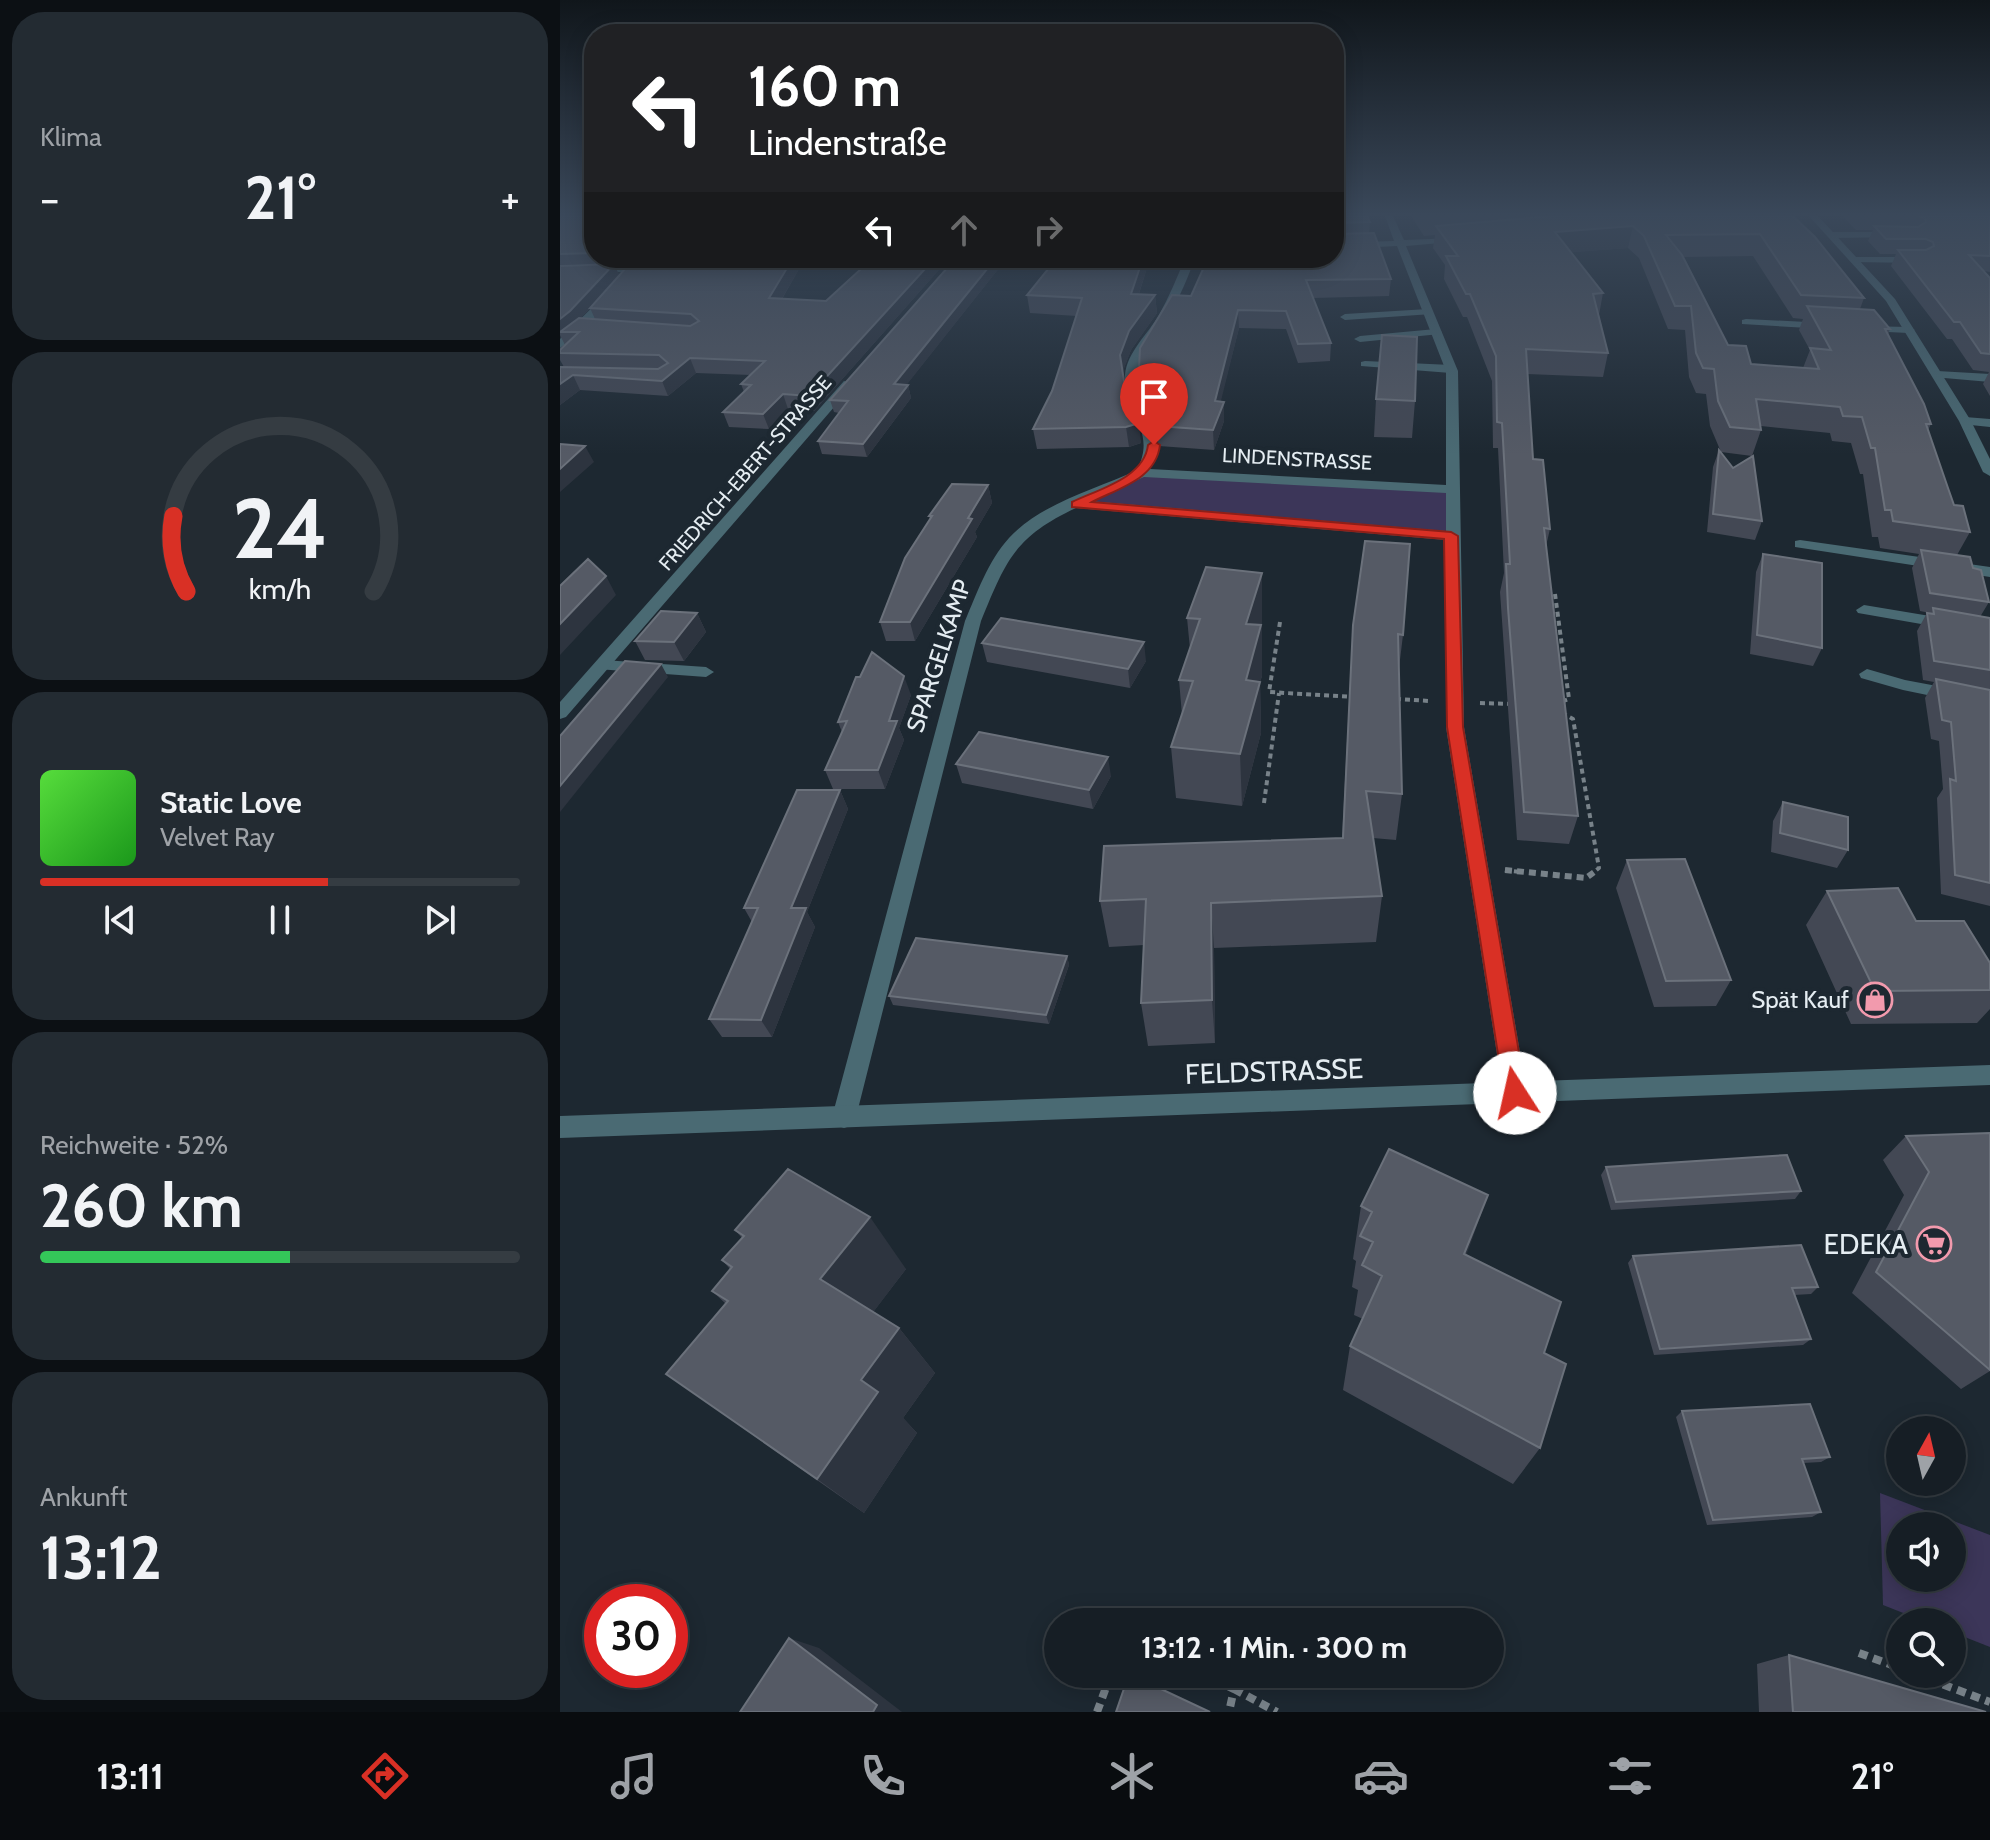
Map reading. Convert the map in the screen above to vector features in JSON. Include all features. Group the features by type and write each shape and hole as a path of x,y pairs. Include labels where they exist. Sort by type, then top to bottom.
{"street":[{"path":"560,345 582,327 610,296"},
{"path":"1142,473 1152,457 1154,445 1131,379 1136,357 1162,319 1173,296"},
{"path":"1421,296 1451,369 1455,727 1515,1093"},
{"path":"1887,296 1986,456 1990,472"},
{"path":"1345,317 1428,312"},
{"path":"1746,322 1839,327"},
{"path":"582,327 597,328"},
{"path":"1854,327 1909,330"},
{"path":"1360,339 1436,332"},
{"path":"1365,364 1451,369"},
{"path":"1937,375 1990,378"},
{"name":"FRIEDRICH-EBERT-STRASSE","path":"560,713 854,378"},
{"path":"1965,421 1990,423"},
{"name":"LINDENSTRASSE","path":"1142,473 1451,489"},
{"name":"SPARGELKAMP","path":"844,1117 973,621 994,572 1015,539 1036,521 1142,473"},
{"path":"1077,504 1451,536"},
{"path":"1800,544 1990,572"},
{"path":"1864,610 1990,631"},
{"path":"603,665 706,672"},
{"path":"1867,674 1903,685 1990,702"},
{"name":"FELDSTRASSE","path":"560,1127 1990,1075"}],"path":[{"path":"1550,706 1569,699 1555,594"},
{"path":"1264,803 1279,693"},
{"path":"1859,1653 1886,1663"},
{"path":"1097,1712 1106,1688"},
{"path":"1952,1688 1990,1702"},
{"path":"1229,1712 1234,1689 1277,1712"}],"shaded area":[{"path":"1142,473 1451,489 1451,536 1077,505"},
{"path":"1880,1493 1930,1512 1886,1512 1886,1592 1966,1592 1966,1526 1990,1535 1990,1647 1966,1638 1966,1608 1891,1608 1883,1605"}],"building":[{"path":"560,296 584,296 570,311 560,319"},
{"path":"601,296 770,296 769,298 826,301 832,296 900,296 809,396 783,394 763,414 723,412 751,385 741,384 765,361 690,358 662,381 573,375 560,384 560,367 658,369 668,363 659,355 560,353 579,332 560,332 579,318 690,326 699,321 691,314 590,308"},
{"path":"922,296 965,296 894,384 908,385 863,444 818,441 848,401 830,400"},
{"path":"1043,296 1154,296 1129,331 1120,355 1124,381 1139,423 1126,427 1033,429 1052,391 1082,298"},
{"path":"1171,296 1312,296 1331,343 1298,344 1286,311 1238,310 1215,401 1224,402 1213,430 1157,426 1139,368 1140,348"},
{"path":"1471,296 1593,296 1608,353 1526,349 1533,459 1543,460 1550,529 1544,528 1578,816 1524,812 1508,608 1506,564 1510,564 1502,423 1497,422 1496,356"},
{"path":"1671,296 1703,296 1728,345 1746,346 1751,364 1819,369 1810,348 1831,350 1807,306 1874,310 1890,329 1885,329 1924,404 1931,424 1926,424 1954,505 1963,506 1970,532 1893,521 1891,510 1885,510 1875,448 1871,448 1862,417 1843,416 1840,407 1756,399 1761,430 1730,427 1718,401 1714,369 1703,368 1696,353 1691,306 1675,306"},
{"path":"1820,296 1862,296 1864,298"},
{"path":"1934,296 1990,296 1990,354 1981,353 1960,322 1954,322"},
{"path":"1382,335 1417,337 1415,401 1376,399"},
{"path":"560,444 585,446 560,469"},
{"path":"1719,450 1733,468 1753,456 1762,521 1713,514"},
{"path":"952,484 988,485 968,518 972,519 910,622 880,622 905,558"},
{"path":"1365,541 1410,544 1403,635 1398,634 1402,794 1366,791 1382,896 1211,903 1212,1000 1141,1003 1146,899 1100,901 1104,846 1343,838 1353,625"},
{"path":"1921,550 1970,557 1973,568 1981,570 1989,602 1930,593"},
{"path":"1763,554 1822,563 1822,648 1757,635"},
{"path":"588,559 606,576 560,624 560,586"},
{"path":"1206,567 1262,573 1246,624 1261,625 1246,680 1260,682 1240,754 1171,747 1193,681 1179,680 1200,619 1187,618"},
{"path":"1933,608 1990,618 1990,670 1934,661 1927,613 1934,614"},
{"path":"661,611 697,613 674,642 635,641"},
{"path":"1001,618 1144,642 1128,669 982,643"},
{"path":"872,652 904,676 889,721 897,721 878,770 825,770 847,721 838,722 856,677 860,677"},
{"path":"625,661 661,664 560,786 560,736"},
{"path":"1936,679 1990,690 1990,883 1955,875 1950,779 1956,781 1951,722 1942,720"},
{"path":"979,732 1108,757 1089,790 956,764"},
{"path":"797,790 840,790 791,908 806,908 761,1020 709,1019 758,908 744,908"},
{"path":"1783,802 1848,817 1848,850 1780,833"},
{"path":"1685,859 1731,980 1666,981 1627,860"},
{"path":"1898,888 1916,921 1964,921 1990,963 1990,990 1875,991 1827,891"},
{"path":"916,938 1067,956 1046,1015 889,996"},
{"name":"EDEKA","path":"1990,1133 1990,1370 1876,1272 1929,1172 1906,1136"},
{"path":"1389,1149 1488,1195 1464,1254 1561,1302 1544,1353 1566,1364 1540,1448 1350,1346 1382,1276 1362,1265 1373,1242 1360,1236 1372,1212 1361,1206"},
{"path":"1787,1155 1801,1191 1616,1202 1606,1167"},
{"path":"788,1169 870,1217 820,1279 899,1328 861,1380 878,1392 817,1479 666,1374 728,1301 712,1291 732,1267 722,1260 744,1236 735,1230"},
{"path":"1801,1245 1818,1287 1792,1288 1811,1339 1660,1349 1633,1256"},
{"path":"1810,1404 1830,1457 1802,1459 1821,1512 1713,1520 1682,1411"},
{"path":"789,1638 877,1705 873,1712 740,1712"},
{"path":"1789,1655 1886,1683 1886,1688 1903,1688 1986,1712 1793,1712"},
{"path":"1124,1688 1159,1688 1210,1712 1116,1712"}],"place":[{"name":"Spät Kauf","path":"1875,1000"},
{"name":"EDEKA","path":"1934,1244"}],"route":[{"path":"1154,445 1152,457 1142,473 1077,504 1451,536 1455,727 1515,1093"}]}
